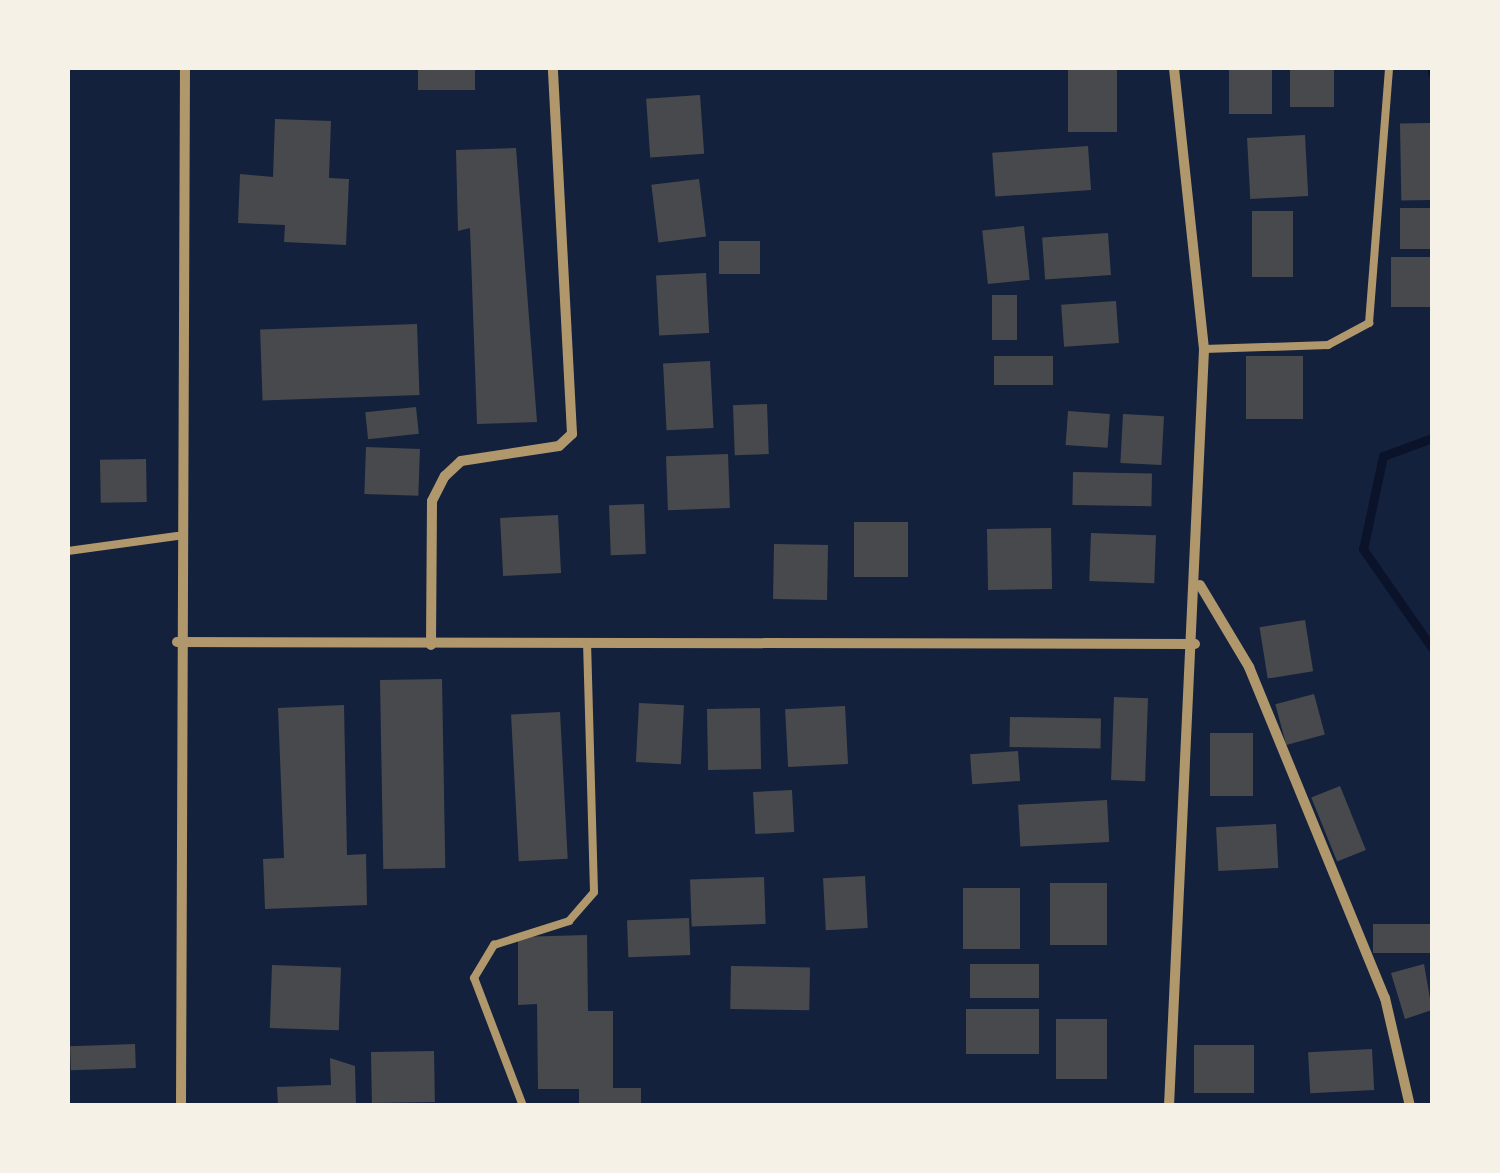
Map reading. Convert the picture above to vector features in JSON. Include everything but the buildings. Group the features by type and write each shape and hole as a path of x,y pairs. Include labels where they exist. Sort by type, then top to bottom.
{"street":[{"path":"180,1106 177,536 185,68"},
{"path":"430,645 432,501 445,476 461,461 559,446 576,413 552,68"},
{"path":"1169,1106 1198,582 1204,349 1174,68"},
{"path":"1198,582 1248,667 1386,998 1410,1106"},
{"path":"177,642 1195,644"}],"lane":[{"path":"1204,349 1328,345 1369,323 1389,68"},
{"path":"68,551 177,536"},
{"path":"523,1106 474,978 494,945 568,921 594,892 587,645"}],"waterway":[{"path":"1432,68 1432,73"},
{"path":"1432,438 1383,456 1363,549 1432,648"}]}
